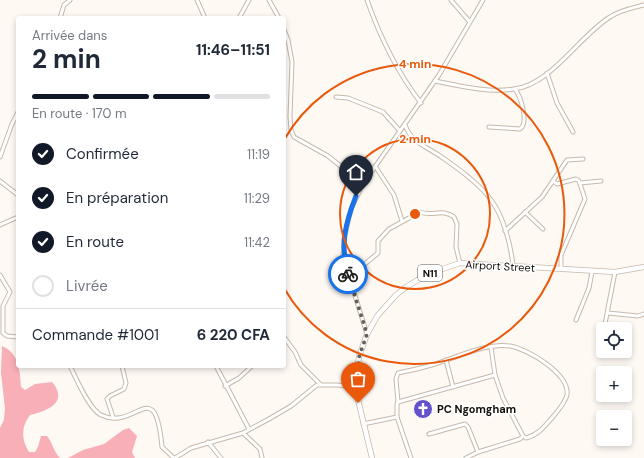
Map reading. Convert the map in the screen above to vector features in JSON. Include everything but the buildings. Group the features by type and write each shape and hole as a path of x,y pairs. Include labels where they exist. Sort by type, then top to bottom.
{"highway":[{"name":"Airport Street","path":"372,458 363,424 356,387 359,357 367,334 378,315 406,287 435,271 460,263 592,272 615,272 644,267"}],"street":[{"path":"61,16 64,5 70,0"},
{"path":"197,0 205,16"},
{"path":"240,16 249,0"},
{"path":"270,0 278,16"},
{"path":"367,0 392,59 409,88 421,103"},
{"path":"451,0 469,22"},
{"path":"367,334 343,257 344,239 351,209 363,184 421,103 483,0"},
{"path":"435,81 468,87 515,89 532,83 547,73 609,17 644,5"},
{"path":"286,35 292,62 290,116 291,130 294,137 328,156 363,184"},
{"path":"547,73 557,102 573,132"},
{"path":"489,128 520,129 523,127 522,108 515,89"},
{"path":"336,97 348,98 383,112 400,131"},
{"path":"0,157 16,116"},
{"path":"405,125 408,134 412,139 442,157 482,190 491,200 499,212 512,254 513,266"},
{"path":"505,230 542,197 567,160 584,159"},
{"path":"375,166 394,195 402,220"},
{"path":"552,181 556,184 576,179 580,182 601,181"},
{"path":"0,181 16,193"},
{"path":"561,269 561,255 585,199 580,182"},
{"path":"349,277 378,253 379,239 389,229 402,220 420,212 426,214 444,212 454,217 457,224 456,247 460,263"},
{"path":"525,212 543,229"},
{"path":"0,225 16,218"},
{"path":"576,320 589,288 592,272"},
{"path":"606,322 615,272"},
{"path":"0,275 10,292 3,306 3,333 7,336 16,337"},
{"path":"608,313 638,316 644,314"},
{"path":"286,340 295,352 301,365 320,384"},
{"path":"411,458 397,417 398,402 396,379 398,373 490,347 510,346 531,353 555,371 566,386 567,396 558,410 536,435 526,438 523,436 503,398 495,374 490,347"},
{"path":"446,360 453,386"},
{"path":"71,368 84,394 100,415 113,418 129,415 147,408 152,409 157,415 160,424 162,447 175,458 192,448 208,442 243,433 291,406 314,386 320,384 356,387"},
{"path":"113,418 107,399 124,388 126,383 122,368"},
{"path":"217,368 225,386 249,429"},
{"path":"225,386 239,378 250,368"},
{"path":"398,402 495,374"},
{"path":"363,424 397,417"},
{"path":"429,434 465,424 468,427 478,452"},
{"path":"243,433 260,449 262,458"},
{"path":"466,458 478,452 520,439 523,436"},
{"path":"208,442 221,458"}],"shaded area":[{"path":"2,346 8,349 16,360 16,368 19,368 21,387 25,390 35,384 52,382 57,389 57,400 54,404 43,411 30,415 25,424 23,438 29,452 35,452 41,436 47,436 60,458 0,458 0,428 4,420 5,408 1,373"},
{"path":"129,428 137,436 132,452 135,458 68,458 83,450 104,444 123,430"}],"way so far":[{"path":"348,274 367,334 359,357 356,387 358,403"}],"place":[{"name":"PC Ngomgham","path":"423,409"}],"route":[{"path":"348,274 343,257 344,239 351,209 356,196"}]}
